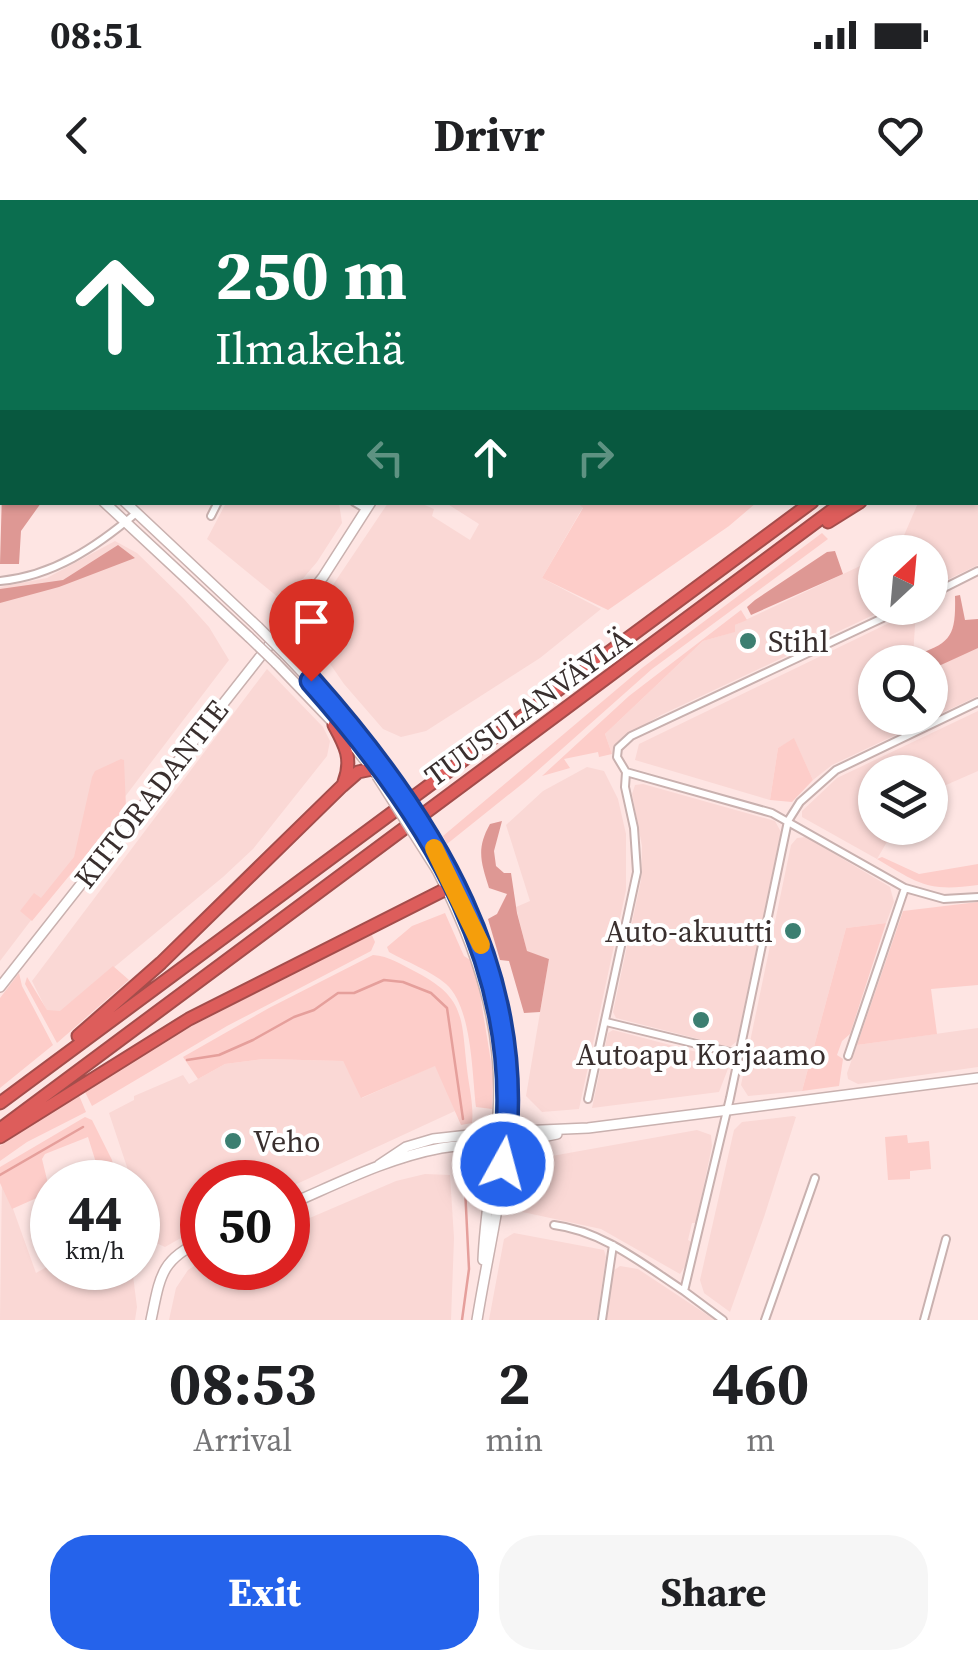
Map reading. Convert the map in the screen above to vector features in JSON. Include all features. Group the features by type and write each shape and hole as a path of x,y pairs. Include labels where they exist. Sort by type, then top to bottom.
{"highway":[{"name":"TUUSULANVÄYLÄ","path":"0,1102 808,505"},
{"name":"TUUSULANVÄYLÄ","path":"0,1129 839,505"},
{"path":"778,552 855,505"},
{"path":"334,725 345,744 349,763 342,786"},
{"path":"22,1085 161,962 342,786 358,772 379,770"},
{"path":"0,1137 189,1019 451,888"}],"main road":[{"path":"107,505 276,663 379,770"},
{"path":"128,505 258,626 336,709 379,770 451,888 494,1022 499,1077 502,1132 484,1226 477,1320"},
{"name":"KIITORADANTIE","path":"0,988 323,577 369,506"},
{"path":"380,1165 441,1148 500,1144 580,1129 978,1078"},
{"path":"310,1195 380,1165 420,1142 502,1132 580,1129"},
{"path":"151,1320 165,1266 180,1252"}],"street":[{"path":"211,516 216,505"},
{"path":"0,581 39,574 64,563 135,514"},
{"path":"948,585 978,571"},
{"path":"588,1099 637,872 626,772 617,757 618,748 631,736 868,625"},
{"path":"684,1292 788,820 800,802 836,770 978,702"},
{"path":"626,772 772,812 905,888 944,899 978,897"},
{"path":"848,1056 905,888"},
{"path":"606,1022 738,1054"},
{"path":"765,1320 815,1178"},
{"path":"554,1225 586,1232 613,1246 723,1320"},
{"path":"924,1320 946,1239"},
{"path":"602,1320 613,1246"}],"shaded area":[{"path":"2,505 40,505 21,531 19,564 0,564"},
{"path":"225,505 339,505 342,523 317,562 294,589 279,598 207,539"},
{"path":"387,505 425,505 434,509 432,516 470,540 479,524 449,505 581,505 542,578 601,609 540,658 426,731 401,737 383,729 344,684 308,632 308,622"},
{"path":"580,505 754,505 608,610 542,578 583,508"},
{"path":"917,505 978,505 978,565 948,579 948,535 904,535"},
{"path":"822,533 828,539 652,669 527,780 447,844 443,836 642,668"},
{"path":"115,541 137,553 183,598 209,627 229,660 0,961 0,587 47,578"},
{"path":"118,545 135,558 59,587 0,603 0,589 63,580"},
{"path":"835,551 843,574 751,615 747,607 755,600 827,552"},
{"path":"858,567 858,622 661,715 621,739 612,754 605,734 703,641 734,632 735,625"},
{"path":"960,595 965,620 978,619 978,648 948,662 948,645 939,645 952,630 955,596"},
{"path":"741,610 747,620 735,625 735,632 703,641 605,734 612,754 599,757 598,752 564,759 570,768 542,776 629,696"},
{"path":"885,625 915,625 914,645 858,645 858,735 895,735 832,765 813,780 794,739 778,748 770,800 635,760 639,744"},
{"path":"978,647 978,696 948,710 948,661"},
{"path":"267,669 323,727 330,741 327,756 253,849 223,877 60,1012 47,1011 32,981"},
{"path":"978,711 978,771 948,784 948,755 885,755 927,735 948,735 948,725"},
{"path":"794,738 813,780 792,802 770,800 778,748"},
{"path":"121,759 126,807 32,921 20,911 34,893 41,898 74,857 95,771"},
{"path":"587,767 604,771 618,799 626,834 626,890 579,1109 542,1112 526,1096 549,959 527,952 516,907 530,901 506,825 543,791"},
{"path":"858,768 858,845 885,845 877,859 802,817 802,811 837,778"},
{"path":"635,785 775,821 781,832 737,1041 730,1047 616,1018 613,1012 641,880 642,846 632,794"},
{"path":"502,821 494,851 496,866 511,873 527,951 549,959 540,1012 524,1013 509,961 500,960 488,919 497,914 507,894 489,888 481,848 490,824"},
{"path":"806,837 890,887 894,902 886,923 846,928 802,1091 748,1096 741,1085 791,845 797,838"},
{"path":"882,857 919,874 978,864 978,885 925,884 877,859"},
{"path":"978,902 978,985 931,989 937,1034 857,1045 903,911"},
{"path":"445,913 464,956 472,961 479,988 493,1074 492,1109 476,1107 466,1024 455,994 440,979 389,952 387,947 412,926"},
{"path":"886,923 850,1034 842,1041 837,1055 843,1059 839,1086 802,1091 846,928"},
{"path":"371,933 375,942 371,951 227,1026 92,1106 84,1090 144,1051"},
{"path":"373,955 416,972 453,1001 464,1036 472,1123 461,1125 435,1066 361,1098 343,1061 263,1059 225,1064 198,1079 183,1057 269,1008"},
{"path":"113,966 129,980 57,1043 25,984 27,977 47,1010 60,1011"},
{"path":"19,973 53,1045 0,1088 0,998"},
{"path":"978,1028 978,1067 858,1084 848,1079 857,1045"},
{"path":"613,1030 731,1061 719,1092 592,1108 608,1033"},
{"path":"263,1059 343,1061 362,1098 436,1065 455,1111 310,1178 310,1160 180,1160 180,1238 165,1247 160,1245 160,1160 125,1160 109,1113 134,1100 134,1096 183,1075 189,1084 225,1064"},
{"path":"78,1093 86,1112 27,1142 0,1161 0,1146"},
{"path":"85,1117 92,1120 112,1160 95,1160 88,1137 45,1154 42,1160 30,1160 30,1201 12,1209 0,1183 0,1167"},
{"path":"796,1117 764,1217 730,1312 704,1293 700,1280 734,1130 742,1122"},
{"path":"697,1130 711,1135 712,1146 696,1223 692,1223 688,1240 693,1243 689,1260 680,1274 601,1229 518,1211 526,1167 535,1159"},
{"path":"907,1135 908,1143 929,1141 931,1169 910,1171 910,1179 888,1180 885,1137"},
{"path":"425,1174 450,1175 454,1238 451,1320 169,1320 180,1282 180,1290 310,1290 310,1218 396,1181"},
{"path":"2,1178 30,1256 30,1290 135,1290 137,1307 135,1320 0,1320"},
{"path":"514,1233 604,1250 597,1320 489,1320 504,1239"},
{"path":"620,1266 638,1269 715,1320 606,1320 613,1271"}],"waterway":[{"path":"187,1060 219,1055 253,1040 314,1010 338,993 354,993 384,980 403,982 431,993 447,1008 463,1119"},
{"path":"0,1175 83,1127"},
{"path":"462,1320 469,1269 464,1167"}],"slow traffic":[{"path":"434,848 464,903 481,945"}],"place":[{"name":"Stihl","path":"748,641"},
{"name":"Auto-akuutti","path":"793,931"},
{"name":"Autoapu Korjaamo","path":"701,1020"},
{"name":"Veho","path":"233,1141"}],"route":[{"path":"311,681 354,730 416,816 464,903 480,942 507,1046 509,1113 503,1164"}]}
